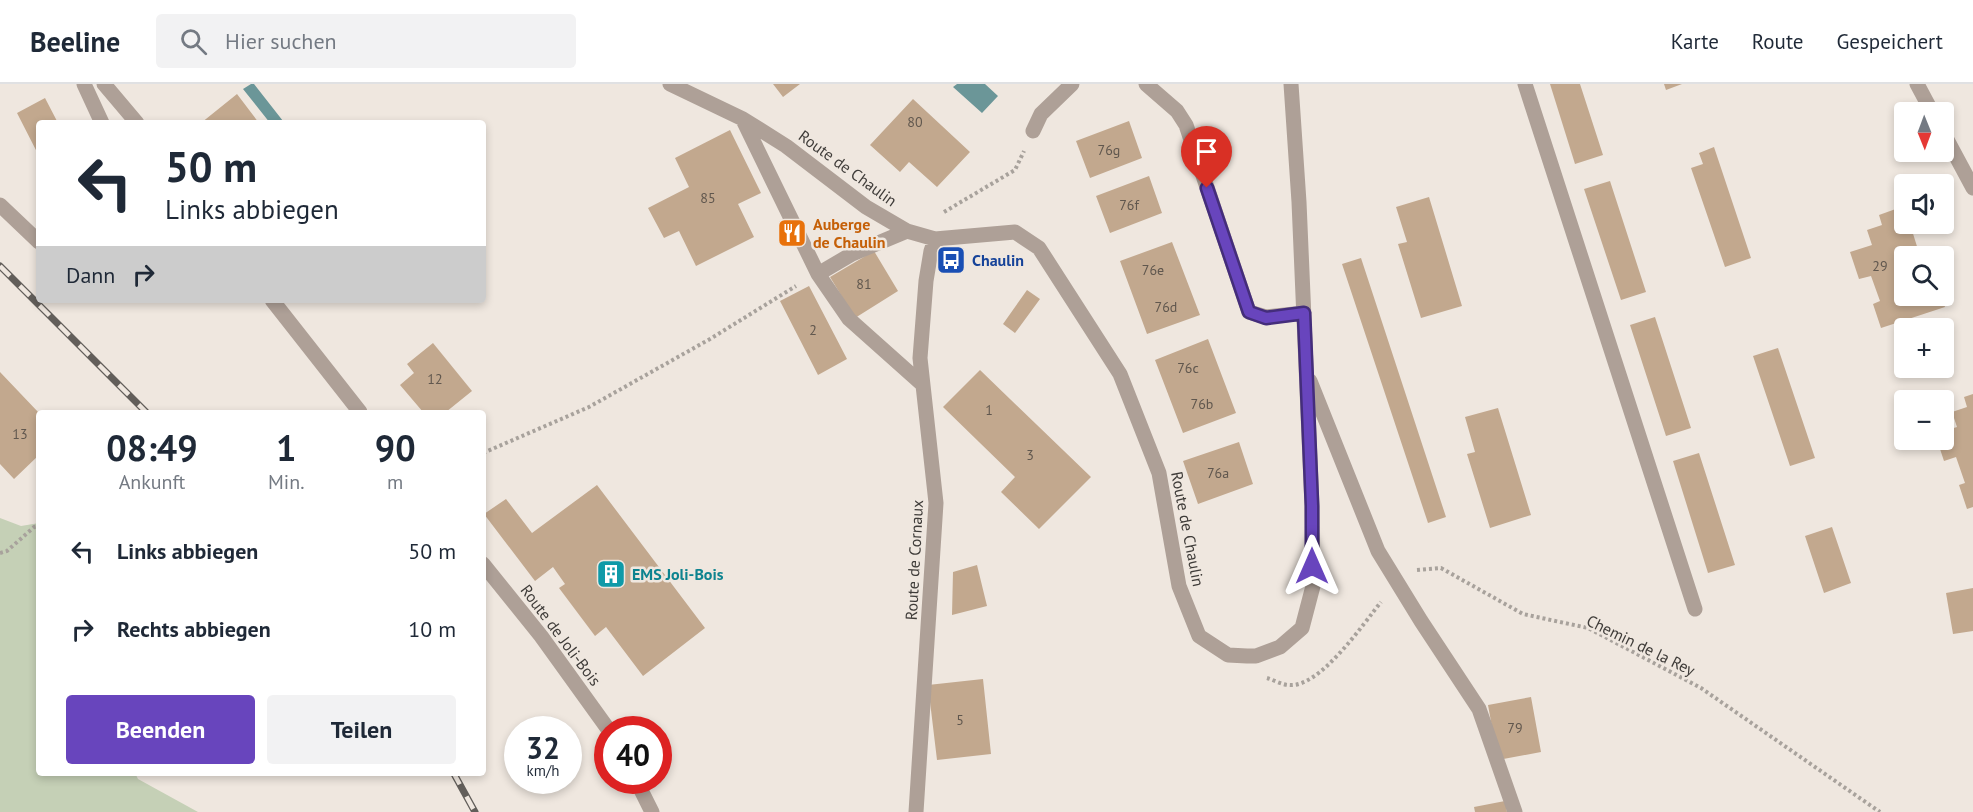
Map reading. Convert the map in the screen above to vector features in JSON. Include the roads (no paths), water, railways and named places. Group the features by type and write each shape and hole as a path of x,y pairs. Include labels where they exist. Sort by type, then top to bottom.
{"street":[{"path":"84,84 101,120"},
{"path":"104,84 134,120"},
{"name":"Route de Chaulin","path":"670,84 743,119 786,146 866,207 907,231 935,239 1015,232 1039,248 1120,374 1159,473 1179,586 1199,636 1228,655 1247,656 1256,656 1280,647 1302,628 1313,586 1304,313 1291,84"},
{"path":"1033,131 1041,114 1072,84"},
{"path":"1146,84 1177,111 1186,125 1249,312 1266,318 1304,313"},
{"path":"1525,84 1695,609"},
{"path":"1917,84 1927,102"},
{"path":"743,119 818,274 849,319 923,385"},
{"path":"1954,153 1973,188"},
{"path":"0,205 36,239"},
{"path":"818,274 852,254 907,231"},
{"name":"Route de Cornaux","path":"916,812 936,503 920,358 926,281 935,239"},
{"path":"274,303 358,410"},
{"path":"1306,372 1378,551 1479,709 1515,812"},
{"name":"Route de Joli-Bois","path":"486,568 541,636 599,716"},
{"path":"643,794 652,812"}],"water":[{"path":"254,84 282,120 268,120 243,89"},
{"path":"957,84 985,84 998,96 982,113 953,87"}],"railway":[{"path":"0,266 36,302"},
{"path":"37,303 144,410"},
{"path":"455,776 475,812"}],"place":[{"name":"Auberge de Chaulin","path":"792,233"},
{"name":"Chaulin","path":"951,260"},
{"name":"EMS Joli-Bois","path":"611,574"}]}
